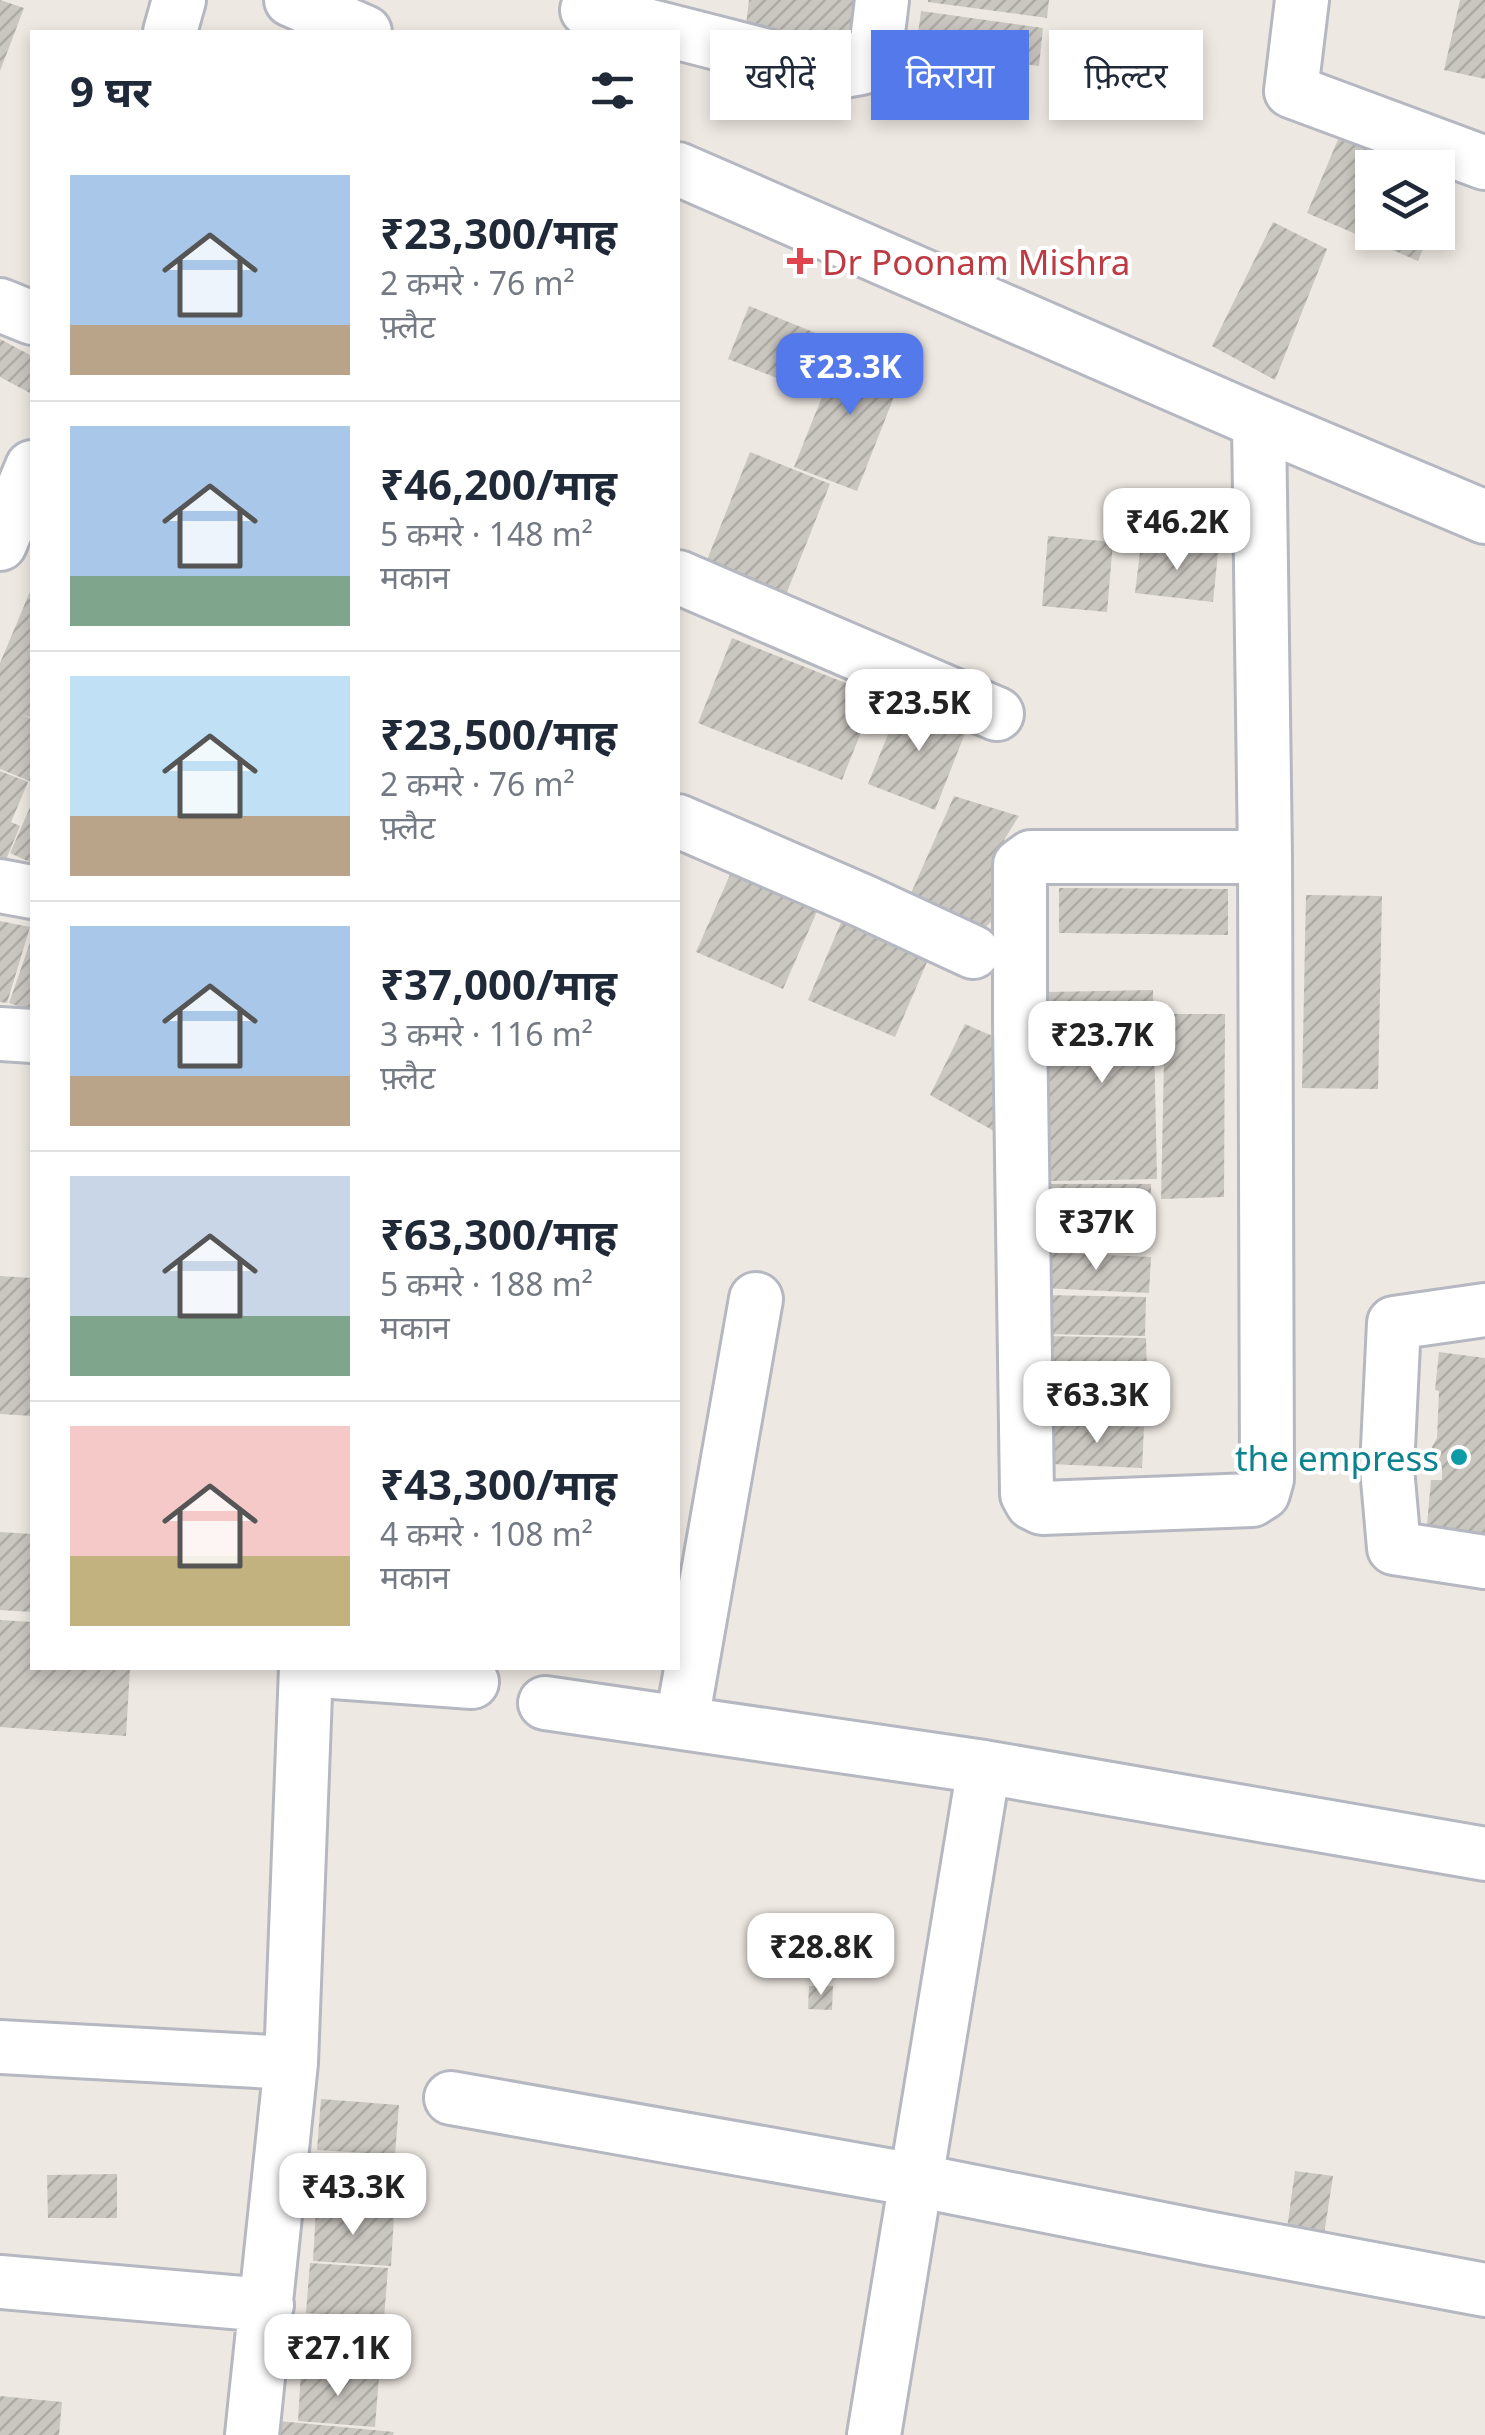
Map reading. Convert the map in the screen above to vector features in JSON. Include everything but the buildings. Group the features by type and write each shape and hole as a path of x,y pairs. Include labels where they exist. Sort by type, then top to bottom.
{"street":[{"path":"171,30 179,0"},
{"path":"290,0 360,30"},
{"path":"680,34 834,73 861,68 877,41 882,0"},
{"path":"1302,0 1291,91 1485,163"},
{"path":"586,14 662,30"},
{"path":"680,170 1485,517"},
{"path":"0,304 30,317"},
{"path":"1259,422 1265,857 1268,1479 1263,1493 1252,1500 1042,1508 1032,1503 1027,1494 1020,865 1031,857 1265,857"},
{"path":"0,544 30,472"},
{"path":"680,578 997,714"},
{"path":"680,823 972,952"},
{"path":"0,886 30,892"},
{"path":"0,1034 30,1036"},
{"path":"682,1721 756,1299"},
{"path":"1485,1310 1394,1323 1386,1468 1394,1548 1485,1562"},
{"path":"252,2435 291,2063 306,1670"},
{"path":"319,1670 472,1682"},
{"path":"545,1702 984,1767 1485,1854"},
{"path":"874,2435 984,1767"},
{"path":"0,2047 291,2063"},
{"path":"451,2098 914,2180 1485,2290"},
{"path":"0,2282 267,2305"}],"place":[{"name":"Dr Poonam Mishra","path":"800,261"},
{"name":"the empress","path":"1459,1457"}]}
